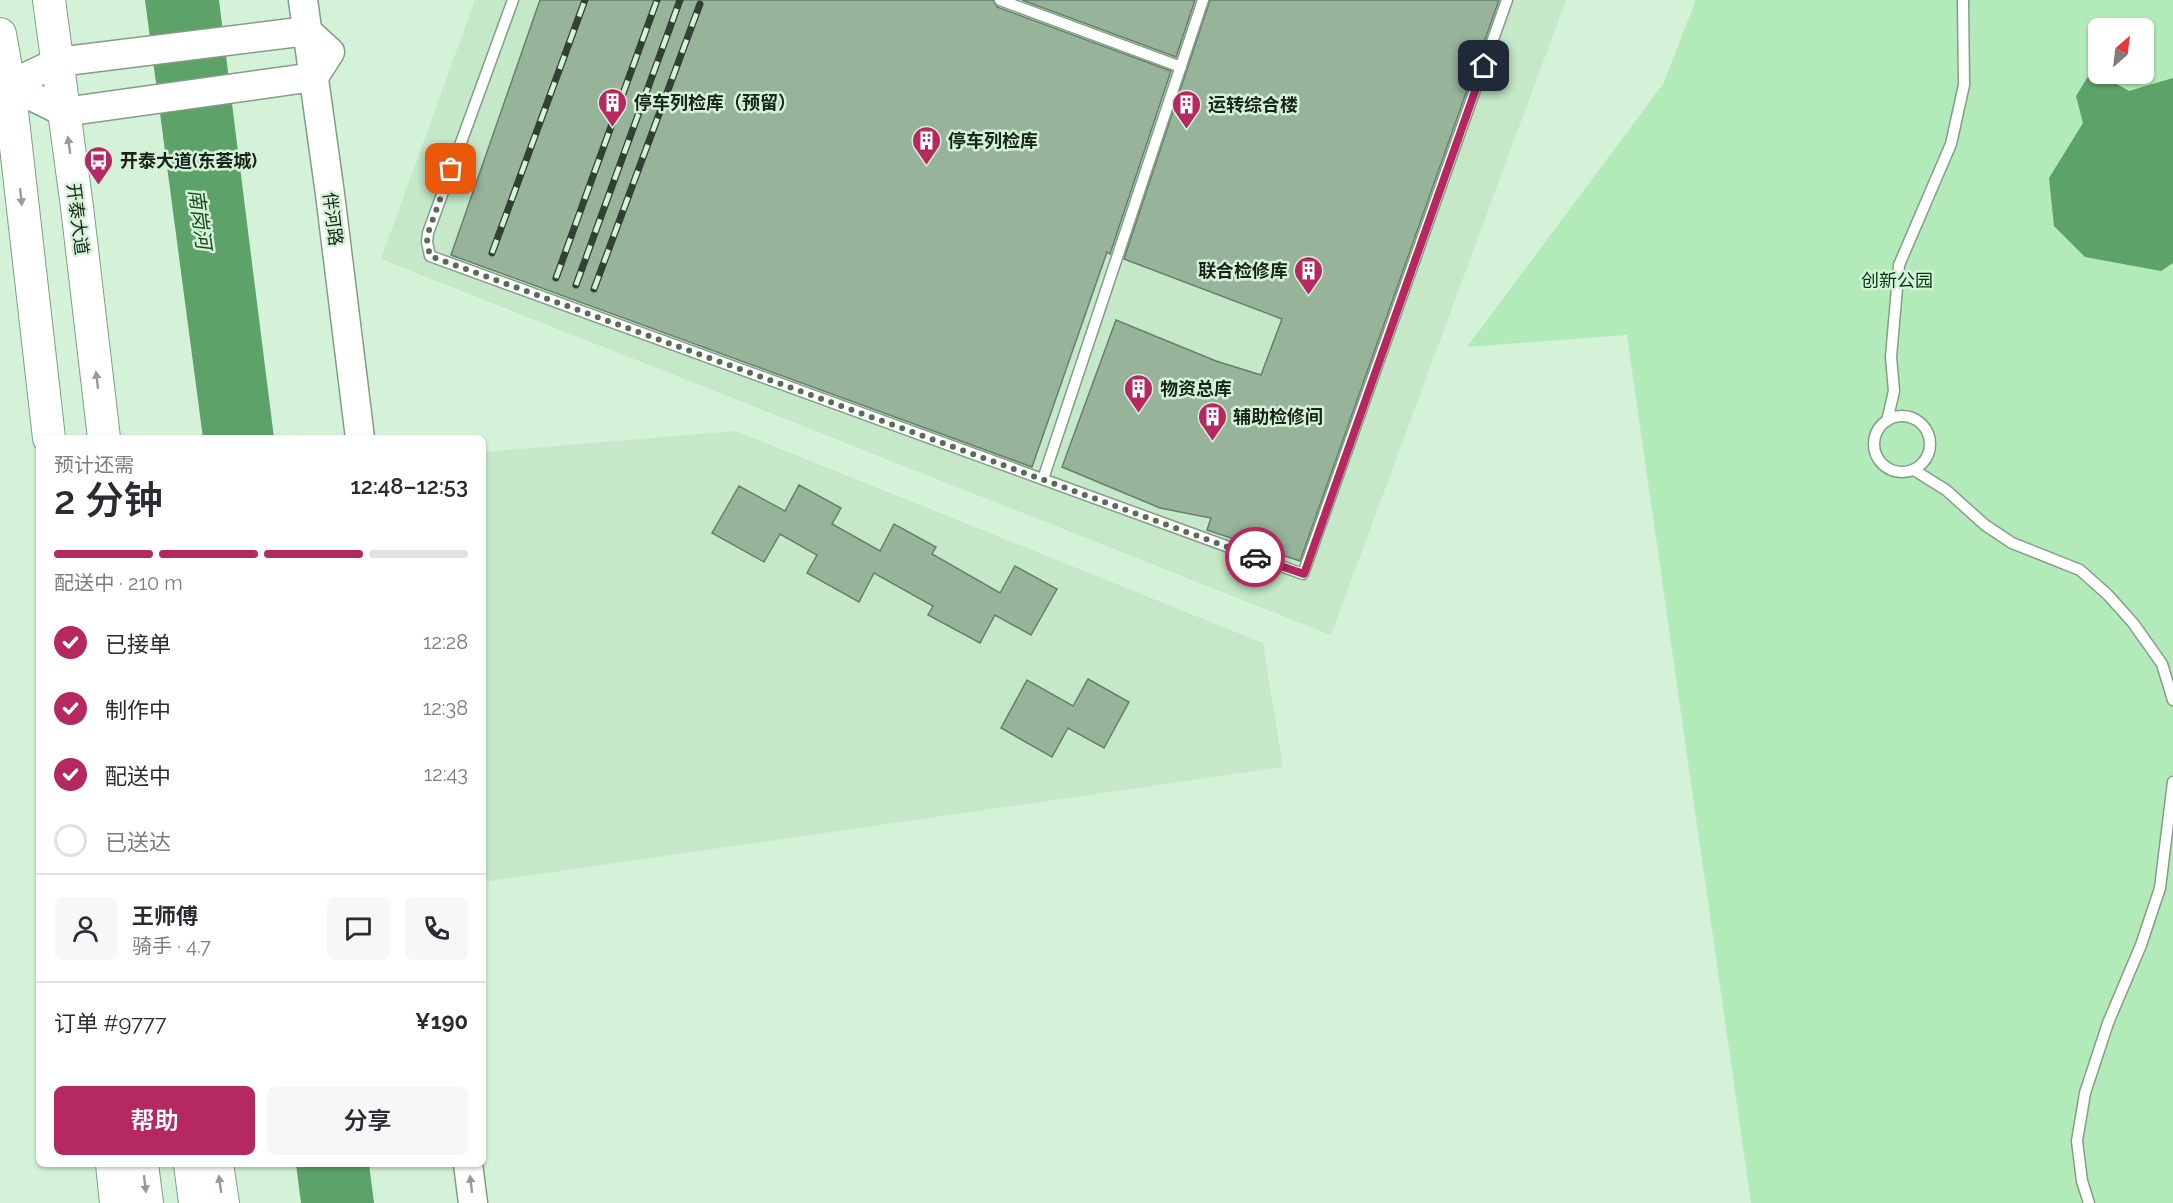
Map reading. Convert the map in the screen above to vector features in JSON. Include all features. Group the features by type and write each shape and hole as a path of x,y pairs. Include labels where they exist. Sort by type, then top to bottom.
{"main road":[{"name":"开泰大道","path":"49,0 104,435"},
{"path":"0,34 9,86 48,435"},
{"path":"112,1167 116,1203"},
{"path":"142,1167 147,1203"},
{"path":"190,1167 195,1203"},
{"path":"217,1167 223,1203"}],"street":[{"name":"伴河路","path":"303,0 360,435"},
{"name":"伴河路","path":"323,0 378,435"},
{"path":"307,31 330,52 314,77 64,112 9,86 58,62 307,31"},
{"path":"450,1167 454,1203"},
{"path":"468,1167 473,1203"}],"lane":[{"path":"513,0 428,233 430,256 1304,574 1507,0"},
{"path":"1000,0 1181,67"},
{"path":"1043,479 1203,0"},
{"path":"1887,421 1893,391 1891,357 1899,265 1951,144 1964,85 1963,0"},
{"path":"1904,416 1921,424 1927,431 1930,439 1927,457 1922,465 1914,470 1905,472 1887,468 1876,454 1876,435 1887,421 1904,416"},
{"path":"1914,470 1946,489 1985,525 2012,543 2080,570 2101,588 2133,623 2162,664 2173,700"},
{"path":"2089,1203 2082,1181 2077,1141 2085,1093 2108,1023 2141,945 2160,888 2173,782"}],"shaded area":[{"path":"475,0 1566,0 1331,635 381,259"},
{"path":"736,431 1263,643 1283,767 486,882 486,452"}],"green space":[{"name":"创新公园","path":"1696,0 2173,0 2173,1203 1751,1203 1627,335 1467,347 1663,84"}],"water":[{"name":"南岗河","path":"145,0 219,0 274,435 203,435"},
{"path":"2088,76 2088,84 2117,84 2129,91 2173,78 2173,263 2161,271 2085,257 2054,226 2049,178 2083,123 2076,96"},
{"path":"296,1167 369,1167 374,1203 301,1203"}],"building":[{"name":"停车列检库","path":"540,0 993,0 997,7 1171,71 1110,254 1107,252 1032,467 451,255"},
{"path":"1022,0 1195,0 1176,57"},
{"name":"联合检修库","path":"1210,0 1499,0 1300,561 1207,530 1211,518 1160,508 1062,467 1116,320 1216,361 1261,375 1282,319 1124,259"},
{"path":"799,485 841,508 832,524 880,551 894,524 936,547 932,554 1000,593 1015,566 1057,589 1031,635 995,615 980,643 928,615 933,606 874,573 859,602 807,573 817,555 780,534 764,562 712,533 739,486 785,511"},
{"path":"1088,679 1129,702 1104,748 1068,728 1052,757 1001,728 1027,680 1073,706"}],"railway":[{"path":"492,253 585,0"},
{"path":"556,278 657,0"},
{"path":"576,285 680,0"},
{"path":"594,289 700,4"}],"way so far":[{"path":"451,169 428,233 430,256 1255,557"}],"place":[{"name":"停车列检库（预留）","path":"613,128"},
{"name":"运转综合楼","path":"1187,130"},
{"name":"停车列检库","path":"927,166"},
{"name":"开泰大道(东荟城)","path":"99,186"},
{"name":"联合检修库","path":"1309,296"},
{"name":"物资总库","path":"1139,414"},
{"name":"辅助检修间","path":"1212,442"}],"route":[{"path":"1255,557 1304,574 1484,66"}]}
